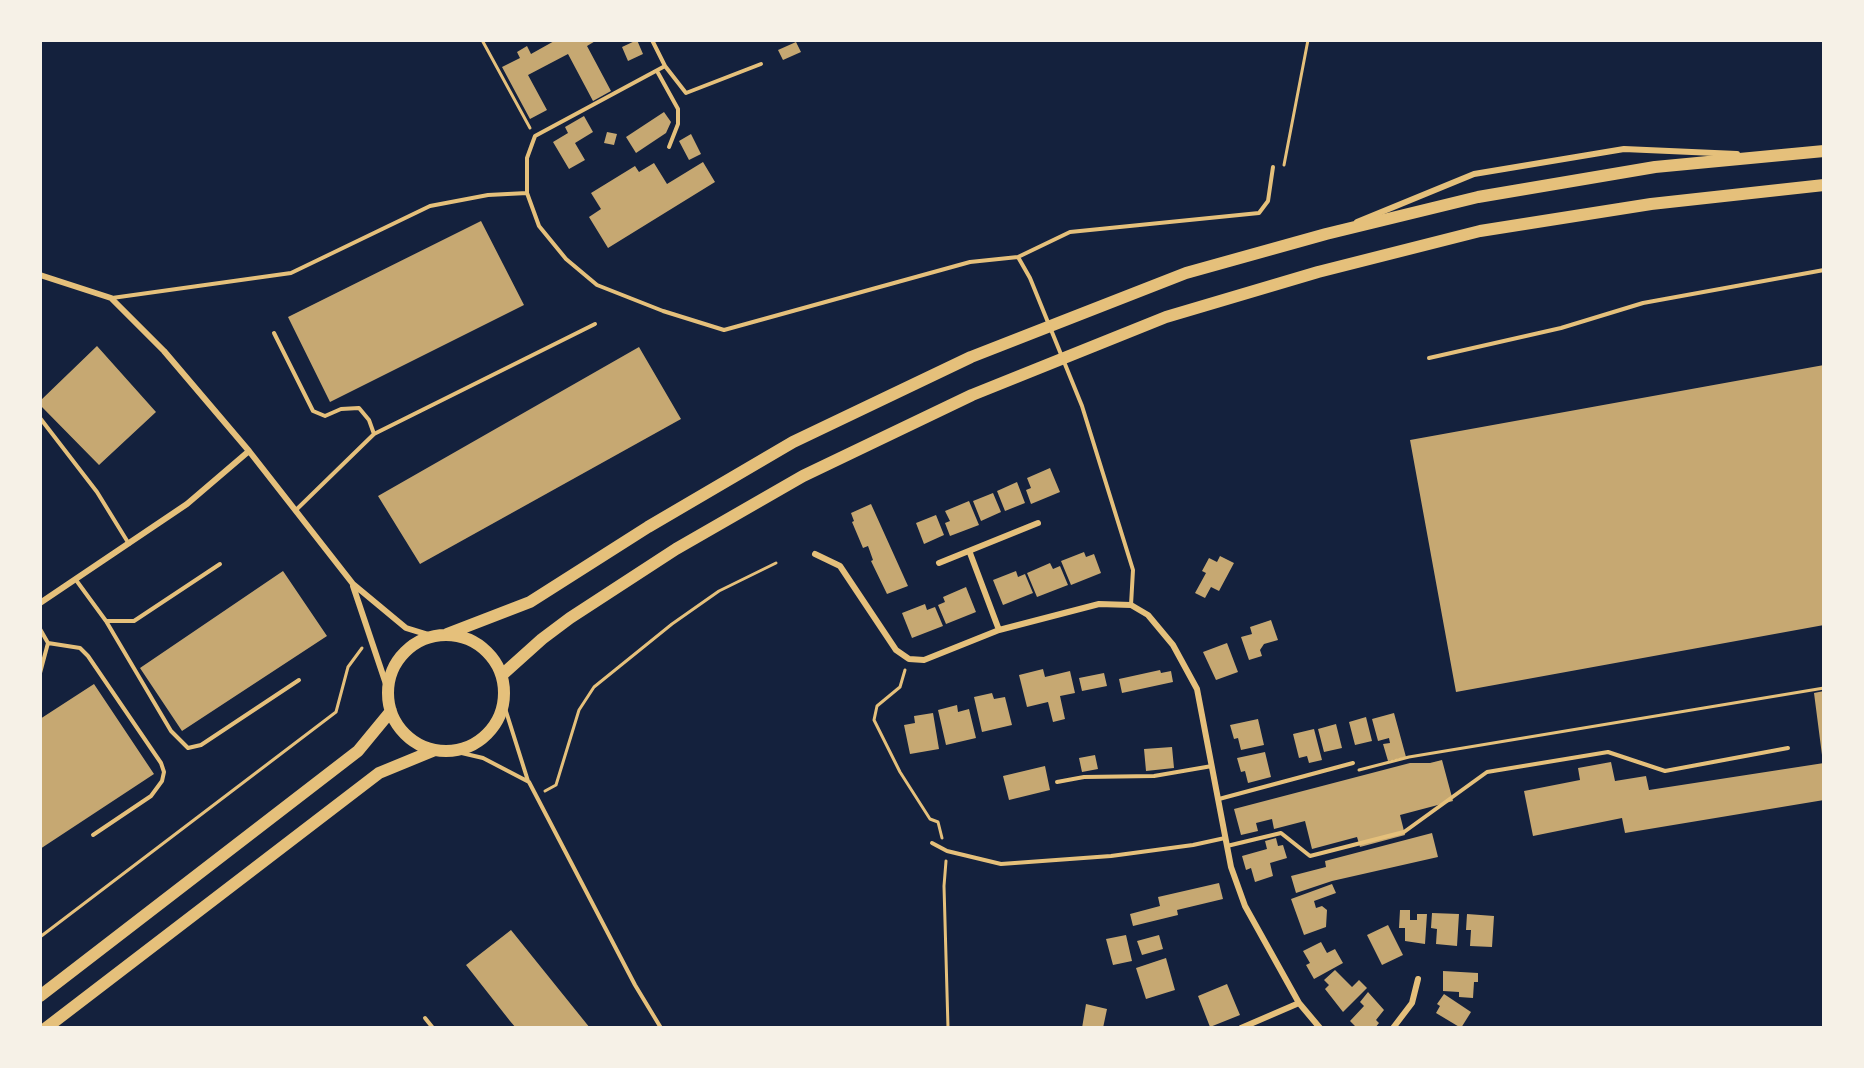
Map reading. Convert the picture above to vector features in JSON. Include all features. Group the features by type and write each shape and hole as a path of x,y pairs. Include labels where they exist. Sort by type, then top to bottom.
{"highway":[{"path":"447,634 464,637 479,644 491,655 503,674 504,705 497,722 486,736 471,746 453,751 435,750 407,736 397,725 391,711 388,690 392,672 401,656 415,643 432,636 447,634 530,602 648,527 793,442 971,357 1186,273 1326,234 1478,196 1655,166 1824,151"},
{"path":"503,674 542,639 570,618 676,549 803,476 972,395 1166,316 1480,231 1651,204 1824,185"},
{"path":"40,996 358,751 391,711"},
{"path":"46,1028 379,773 435,750"}],"street":[{"path":"1326,234 1474,174 1624,149 1764,155"},
{"path":"40,275 111,298 164,351 249,451 297,509 353,584 406,628 432,636"},
{"path":"40,603 130,545 188,504 249,451"},
{"path":"939,563 970,553 1038,523"},
{"path":"970,553 999,630"},
{"path":"815,554 840,566 896,650 909,659 924,660 999,630 1099,604 1131,605 1148,615 1173,645 1197,689 1231,867 1245,906 1299,1003 1320,1028"},
{"path":"353,584 388,690"},
{"path":"1393,1028 1412,1002 1418,979"},
{"path":"1241,1028 1299,1003"}],"lane":[{"path":"652,40 666,66 686,93 761,64"},
{"path":"666,66 535,136 527,158 527,193 538,226 566,259 597,285 663,311 724,330 970,262 1018,257 1070,232 1259,213 1268,201 1273,166"},
{"path":"657,71 678,109 678,124 669,147"},
{"path":"111,298 291,273 430,206 488,195 527,193"},
{"path":"1018,257 1030,278 1082,406 1133,570 1131,605"},
{"path":"1429,358 1561,328 1643,303 1824,270"},
{"path":"297,509 374,434 595,324"},
{"path":"274,333 313,411 325,416 341,409 359,408 369,420 374,434"},
{"path":"40,418 98,492 130,545"},
{"path":"106,621 134,621 220,564"},
{"path":"76,580 106,621 171,731 188,748 201,746 299,680"},
{"path":"40,629 48,643 40,673"},
{"path":"48,643 80,648 88,656 161,763 164,772 162,781 151,796 93,835"},
{"path":"504,705 528,782 635,985 661,1028"},
{"path":"1227,846 1281,833 1310,856 1404,832 1487,772 1608,752 1665,771 1788,748"},
{"path":"453,751 483,758 528,782"},
{"path":"1219,799 1353,763"},
{"path":"1057,782 1084,777 1154,776 1213,766"},
{"path":"932,843 947,851 1001,864 1110,856 1193,845 1226,837"},
{"path":"425,1018 433,1028"}],"path":[{"path":"482,40 535,136"},
{"path":"1271,179 1283,166 1308,40"},
{"path":"536,796 556,785 579,710 594,687 672,624 719,591 776,563"},
{"path":"40,937 336,712 348,667 369,638"},
{"path":"909,659 900,687 877,706 874,720 900,772 930,819 938,822 947,851 944,886 948,1028"},
{"path":"1354,771 1409,757 1824,688"}],"building":[{"path":"556,40 597,40 587,46 611,91 593,101 568,54 528,75 547,110 530,119 502,67 520,58 517,52 527,46 531,54"},
{"path":"637,40 643,54 628,61 622,47"},
{"path":"796,42 801,52 783,60 778,50"},
{"path":"664,112 671,122 666,133 636,153 626,137"},
{"path":"584,116 593,132 575,143 585,160 569,169 553,142 568,133 565,127"},
{"path":"607,132 617,134 614,145 604,143"},
{"path":"691,134 701,154 689,160 679,141"},
{"path":"703,162 715,182 608,248 589,217 601,209 591,193 635,166 639,172 654,163 667,184"},
{"path":"481,221 524,305 330,402 288,317"},
{"path":"97,346 156,412 99,465 40,405 40,401"},
{"path":"639,347 681,419 420,564 378,496"},
{"path":"1824,365 1824,625 1456,692 1410,440"},
{"path":"1050,468 1060,492 1031,504 1026,490 1031,488 1027,478"},
{"path":"1017,482 1025,503 1005,511 997,491"},
{"path":"993,493 1001,512 981,521 973,501"},
{"path":"969,501 979,525 950,536 945,523 950,521 945,511"},
{"path":"871,504 908,586 887,594 871,561 873,560 868,546 863,548 852,522 854,521 851,513"},
{"path":"936,515 944,535 924,544 916,523"},
{"path":"1084,552 1086,557 1094,554 1101,573 1071,585 1061,561"},
{"path":"1220,556 1234,563 1219,591 1211,587 1205,598 1195,593 1206,573 1202,571 1209,558 1217,562"},
{"path":"1050,563 1053,569 1060,566 1068,585 1037,597 1027,573"},
{"path":"283,571 327,636 182,731 140,668"},
{"path":"1016,571 1018,577 1025,574 1033,593 1003,605 993,580"},
{"path":"966,587 976,612 946,624 938,605 945,602 943,597"},
{"path":"925,604 927,610 935,607 943,626 912,638 902,613"},
{"path":"1271,620 1278,640 1264,644 1260,650 1262,656 1249,660 1241,637 1252,634 1250,627"},
{"path":"1227,643 1238,672 1216,680 1203,652"},
{"path":"1043,669 1045,677 1070,671 1075,693 1060,696 1065,719 1053,722 1048,702 1027,707 1019,675"},
{"path":"1160,670 1161,673 1171,671 1173,682 1122,693 1119,679"},
{"path":"1104,673 1107,686 1082,691 1079,678"},
{"path":"94,684 154,774 40,849 40,719"},
{"path":"1824,691 1824,755 1822,755 1814,693"},
{"path":"992,693 994,699 1005,697 1012,725 982,732 974,697"},
{"path":"957,705 958,712 969,709 976,738 946,745 938,710"},
{"path":"933,713 939,749 910,754 904,725 915,723 914,716"},
{"path":"1394,713 1406,757 1388,761 1383,744 1390,743 1389,738 1378,741 1372,719"},
{"path":"1366,717 1372,741 1355,745 1349,722"},
{"path":"1258,719 1264,745 1241,750 1238,738 1234,739 1230,725"},
{"path":"1336,724 1342,748 1324,752 1318,729"},
{"path":"1314,729 1322,760 1309,763 1307,756 1299,758 1293,734"},
{"path":"1172,747 1174,768 1146,771 1144,749"},
{"path":"1265,752 1271,777 1248,783 1245,771 1241,772 1237,758"},
{"path":"1095,755 1098,769 1082,772 1079,758"},
{"path":"1442,760 1453,801 1400,815 1405,835 1360,847 1357,837 1312,849 1305,821 1274,829 1272,819 1256,823 1258,831 1241,835 1234,809 1410,763 1430,763"},
{"path":"1611,762 1615,781 1646,776 1649,790 1824,763 1824,800 1625,833 1622,818 1533,836 1524,791 1580,780 1578,768"},
{"path":"1045,766 1050,790 1009,800 1003,776"},
{"path":"1432,833 1438,857 1332,881 1296,893 1291,876 1326,867 1325,861"},
{"path":"1276,838 1278,846 1283,845 1287,858 1270,863 1273,876 1255,882 1251,868 1246,870 1242,856 1267,849 1265,841"},
{"path":"1219,883 1223,899 1177,910 1178,915 1133,926 1130,914 1160,906 1158,897"},
{"path":"1332,884 1336,893 1314,901 1316,908 1322,906 1327,910 1326,927 1304,935 1291,899"},
{"path":"1400,910 1410,910 1410,920 1417,920 1417,914 1427,914 1425,944 1405,941 1405,928 1399,928"},
{"path":"1432,913 1459,914 1457,946 1436,944 1437,929 1431,928"},
{"path":"1467,914 1494,916 1492,947 1470,946 1471,930 1466,930"},
{"path":"1388,925 1403,955 1382,965 1367,935"},
{"path":"511,930 590,1028 516,1028 510,1021 466,965"},
{"path":"1126,935 1132,961 1113,965 1106,939"},
{"path":"1159,935 1163,949 1142,955 1137,941"},
{"path":"1321,942 1327,953 1335,949 1343,963 1314,979 1306,965 1310,963 1303,951"},
{"path":"1166,958 1175,990 1146,999 1136,968"},
{"path":"1335,970 1352,987 1359,980 1367,988 1343,1012 1325,989 1329,985 1324,980"},
{"path":"1443,971 1478,973 1478,982 1474,982 1473,998 1459,997 1459,992 1443,991"},
{"path":"1227,984 1240,1015 1210,1027 1198,996"},
{"path":"1368,992 1384,1010 1376,1020 1379,1023 1375,1028 1357,1028 1350,1021 1364,1006 1360,1002"},
{"path":"1444,994 1471,1012 1461,1028 1436,1013 1440,1006 1437,1004"},
{"path":"1086,1004 1107,1009 1103,1028 1082,1028"}]}
